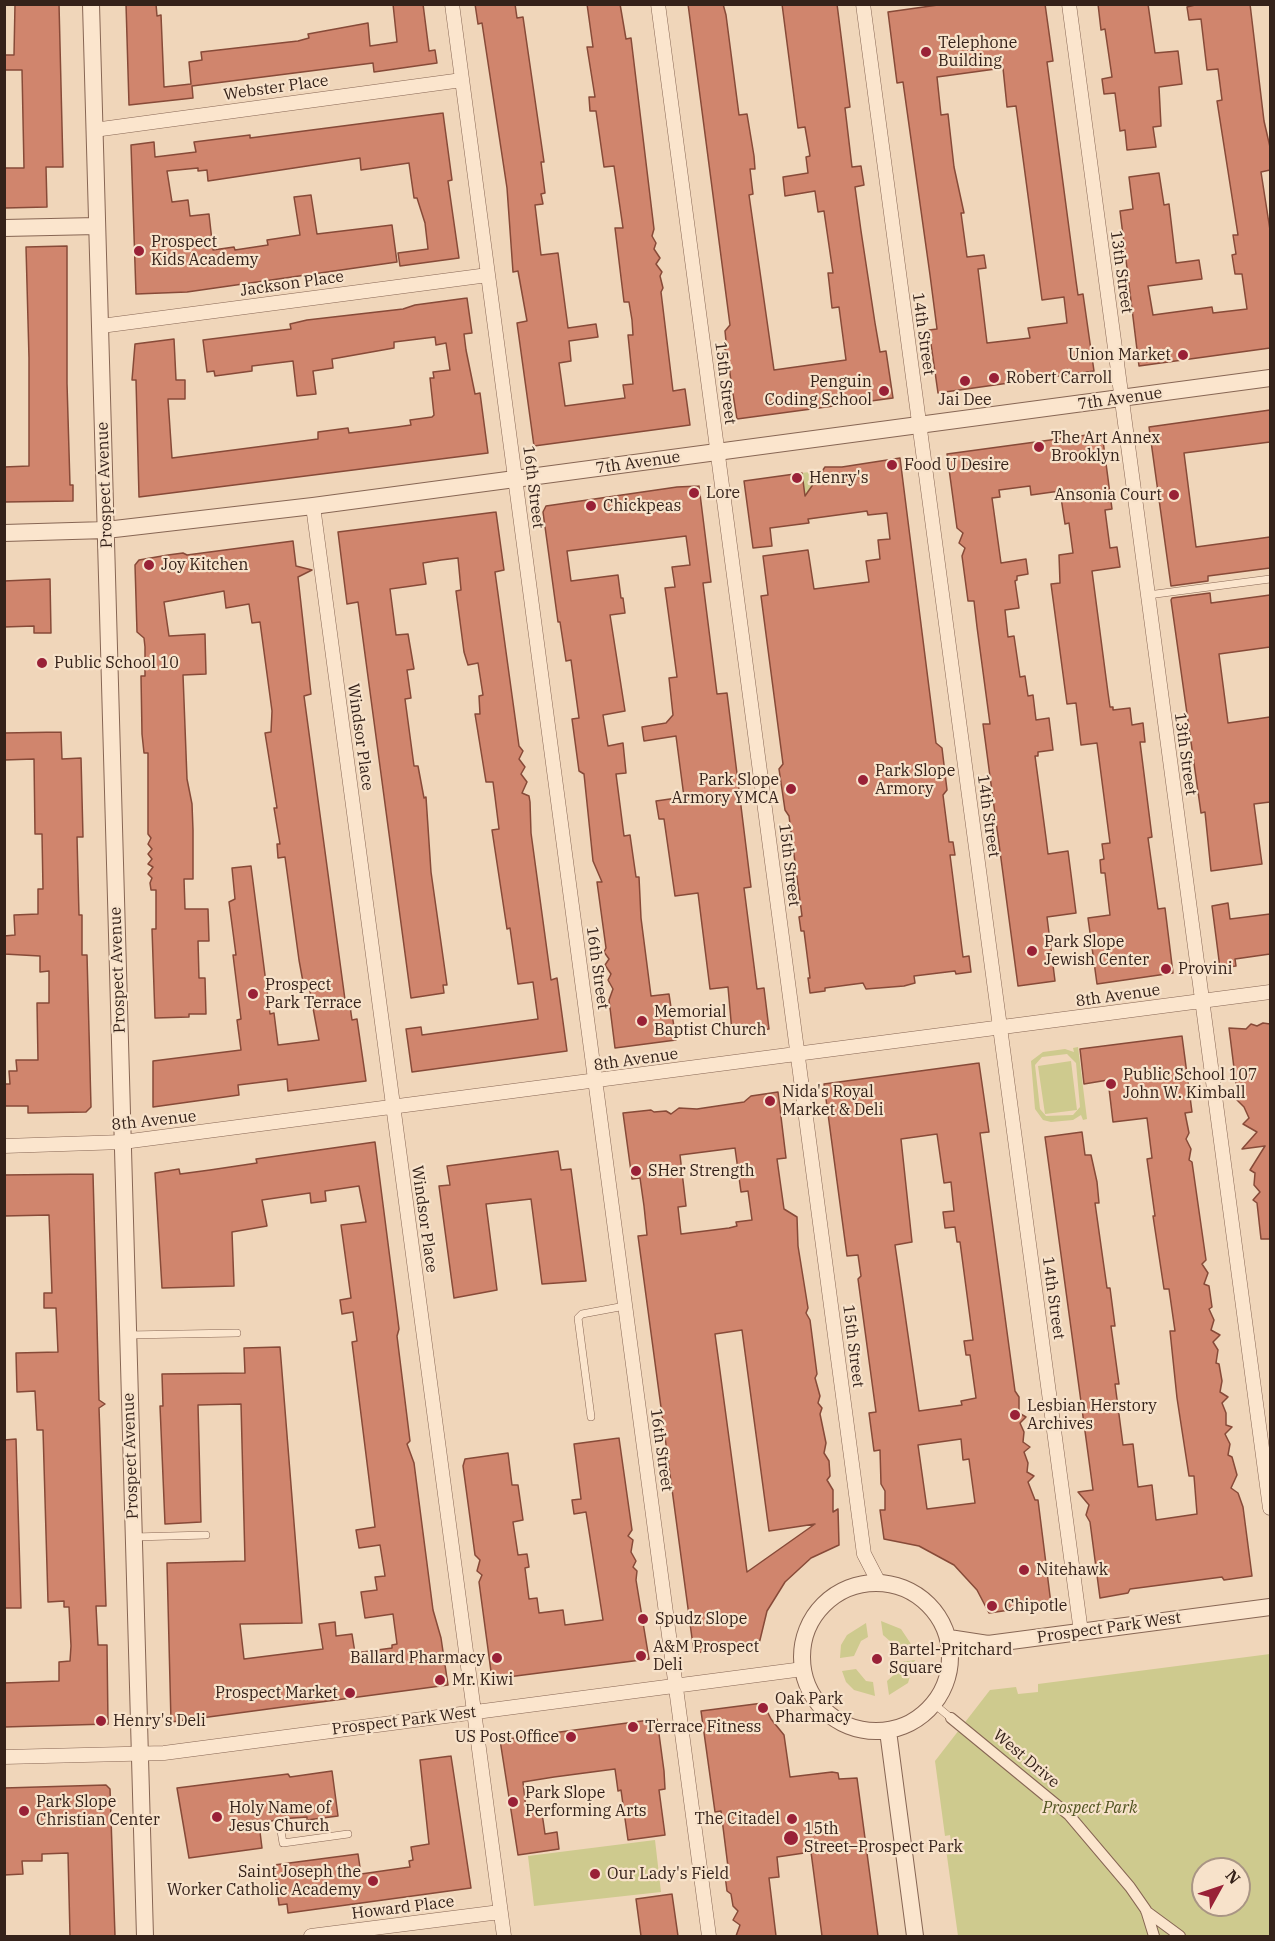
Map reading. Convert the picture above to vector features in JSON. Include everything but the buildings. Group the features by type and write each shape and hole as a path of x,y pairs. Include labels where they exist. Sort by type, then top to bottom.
{"street":[{"name":"Prospect Avenue","path":"91,4 145,1936"},
{"name":"16th Street","path":"452,4 709,1936"},
{"name":"15th Street","path":"658,4 864,1554 879,1582"},
{"name":"14th Street","path":"863,4 1081,1632"},
{"name":"13th Street","path":"1069,4 1270,1508"},
{"name":"Webster Place","path":"94,130 462,80"},
{"path":"4,228 97,226"},
{"name":"Jackson Place","path":"101,326 488,275"},
{"name":"7th Avenue","path":"4,533 106,530 313,506 1270,378"},
{"name":"Windsor Place","path":"313,506 504,1936"},
{"name":"8th Avenue","path":"4,1146 123,1142 393,1109 1270,992"},
{"path":"879,1582 902,1587 919,1596 937,1615 949,1638 950,1670 947,1682 934,1704 913,1722 888,1731 861,1730 837,1720 818,1703 806,1683 803,1669 805,1635 824,1604 856,1585 879,1582"},
{"name":"Prospect Park West","path":"949,1638 988,1644 1270,1607"},
{"name":"Prospect Park West","path":"4,1757 164,1753 803,1669"},
{"name":"West Drive","path":"951,1718 1068,1815 1131,1887 1146,1910 1154,1936"},
{"path":"888,1731 915,1936"},
{"name":"West Drive","path":"1146,1910 1180,1936"},
{"name":"Howard Place","path":"311,1936 500,1912"}],"lane":[{"path":"1148,595 1270,579"},
{"path":"591,1417 578,1318 582,1314 625,1306"},
{"path":"128,1335 237,1333"},
{"path":"134,1537 206,1535"},
{"path":"934,1704 951,1718"},
{"path":"280,1825 283,1843 348,1834"}],"green space":[{"path":"823,470 829,516 808,520 802,473"},
{"path":"1078,1047 1087,1119 1083,1120 1081,1115 1073,1120 1051,1122 1043,1120 1035,1109 1031,1061 1043,1052 1065,1049 1074,1052 1073,1048","holes":["1067,1054 1076,1063 1080,1107 1073,1115 1046,1116 1040,1109 1035,1065 1042,1057"]},
{"path":"1071,1061 1077,1110 1045,1114 1038,1066"},
{"path":"881,1621 901,1629 913,1647 899,1649 883,1635"},
{"path":"866,1623 868,1637 861,1641 854,1656 840,1658 841,1645 847,1635"},
{"name":"Prospect Park","path":"1270,1654 1270,1936 958,1936 946,1849 952,1848 950,1835 945,1836 935,1761 990,1690 1016,1687 1018,1694 1038,1692 1038,1684"},
{"path":"915,1660 908,1683 889,1695 887,1681 899,1670 901,1662"},
{"path":"856,1669 866,1681 873,1682 875,1696 854,1690 846,1682 842,1671"},
{"name":"Our Lady's Field","path":"655,1840 661,1892 534,1906 528,1856"}],"place":[{"name":"Telephone Building","path":"926,52"},
{"name":"Prospect Kids Academy","path":"139,251"},
{"name":"Union Market","path":"1183,355"},
{"name":"Robert Carroll","path":"994,378"},
{"name":"Jai Dee","path":"965,381"},
{"name":"Penguin Coding School","path":"884,391"},
{"name":"The Art Annex Brooklyn","path":"1039,447"},
{"name":"Food U Desire","path":"892,465"},
{"name":"Henry's","path":"797,478"},
{"name":"Lore","path":"694,493"},
{"name":"Ansonia Court","path":"1174,495"},
{"name":"Chickpeas","path":"591,506"},
{"name":"Joy Kitchen","path":"149,565"},
{"name":"Public School 10","path":"42,663"},
{"name":"Park Slope Armory","path":"863,780"},
{"name":"Park Slope Armory YMCA","path":"791,789"},
{"name":"Park Slope Jewish Center","path":"1032,951"},
{"name":"Provini","path":"1166,969"},
{"name":"Prospect Park Terrace","path":"253,994"},
{"name":"Memorial Baptist Church","path":"642,1021"},
{"name":"Public School 107 John W. Kimball","path":"1111,1084"},
{"name":"Nida's Royal Market & Deli","path":"770,1101"},
{"name":"SHer Strength","path":"636,1171"},
{"name":"Lesbian Herstory Archives","path":"1015,1415"},
{"name":"Nitehawk","path":"1024,1570"},
{"name":"Chipotle","path":"992,1606"},
{"name":"Spudz Slope","path":"643,1619"},
{"name":"A&M Prospect Deli","path":"641,1656"},
{"name":"Ballard Pharmacy","path":"497,1658"},
{"name":"Bartel-Pritchard Square","path":"877,1659"},
{"name":"Mr. Kiwi","path":"440,1680"},
{"name":"Prospect Market","path":"350,1693"},
{"name":"Oak Park Pharmacy","path":"763,1708"},
{"name":"Henry's Deli","path":"101,1721"},
{"name":"Terrace Fitness","path":"633,1727"},
{"name":"US Post Office","path":"571,1737"},
{"name":"Park Slope Performing Arts","path":"513,1802"},
{"name":"Park Slope Christian Center","path":"24,1811"},
{"name":"Holy Name of Jesus Church","path":"217,1817"},
{"name":"The Citadel","path":"792,1819"},
{"name":"15th Street–Prospect Park","path":"791,1838"},
{"name":"Our Lady's Field","path":"595,1874"},
{"name":"Saint Joseph the Worker Catholic Academy","path":"373,1881"}]}
